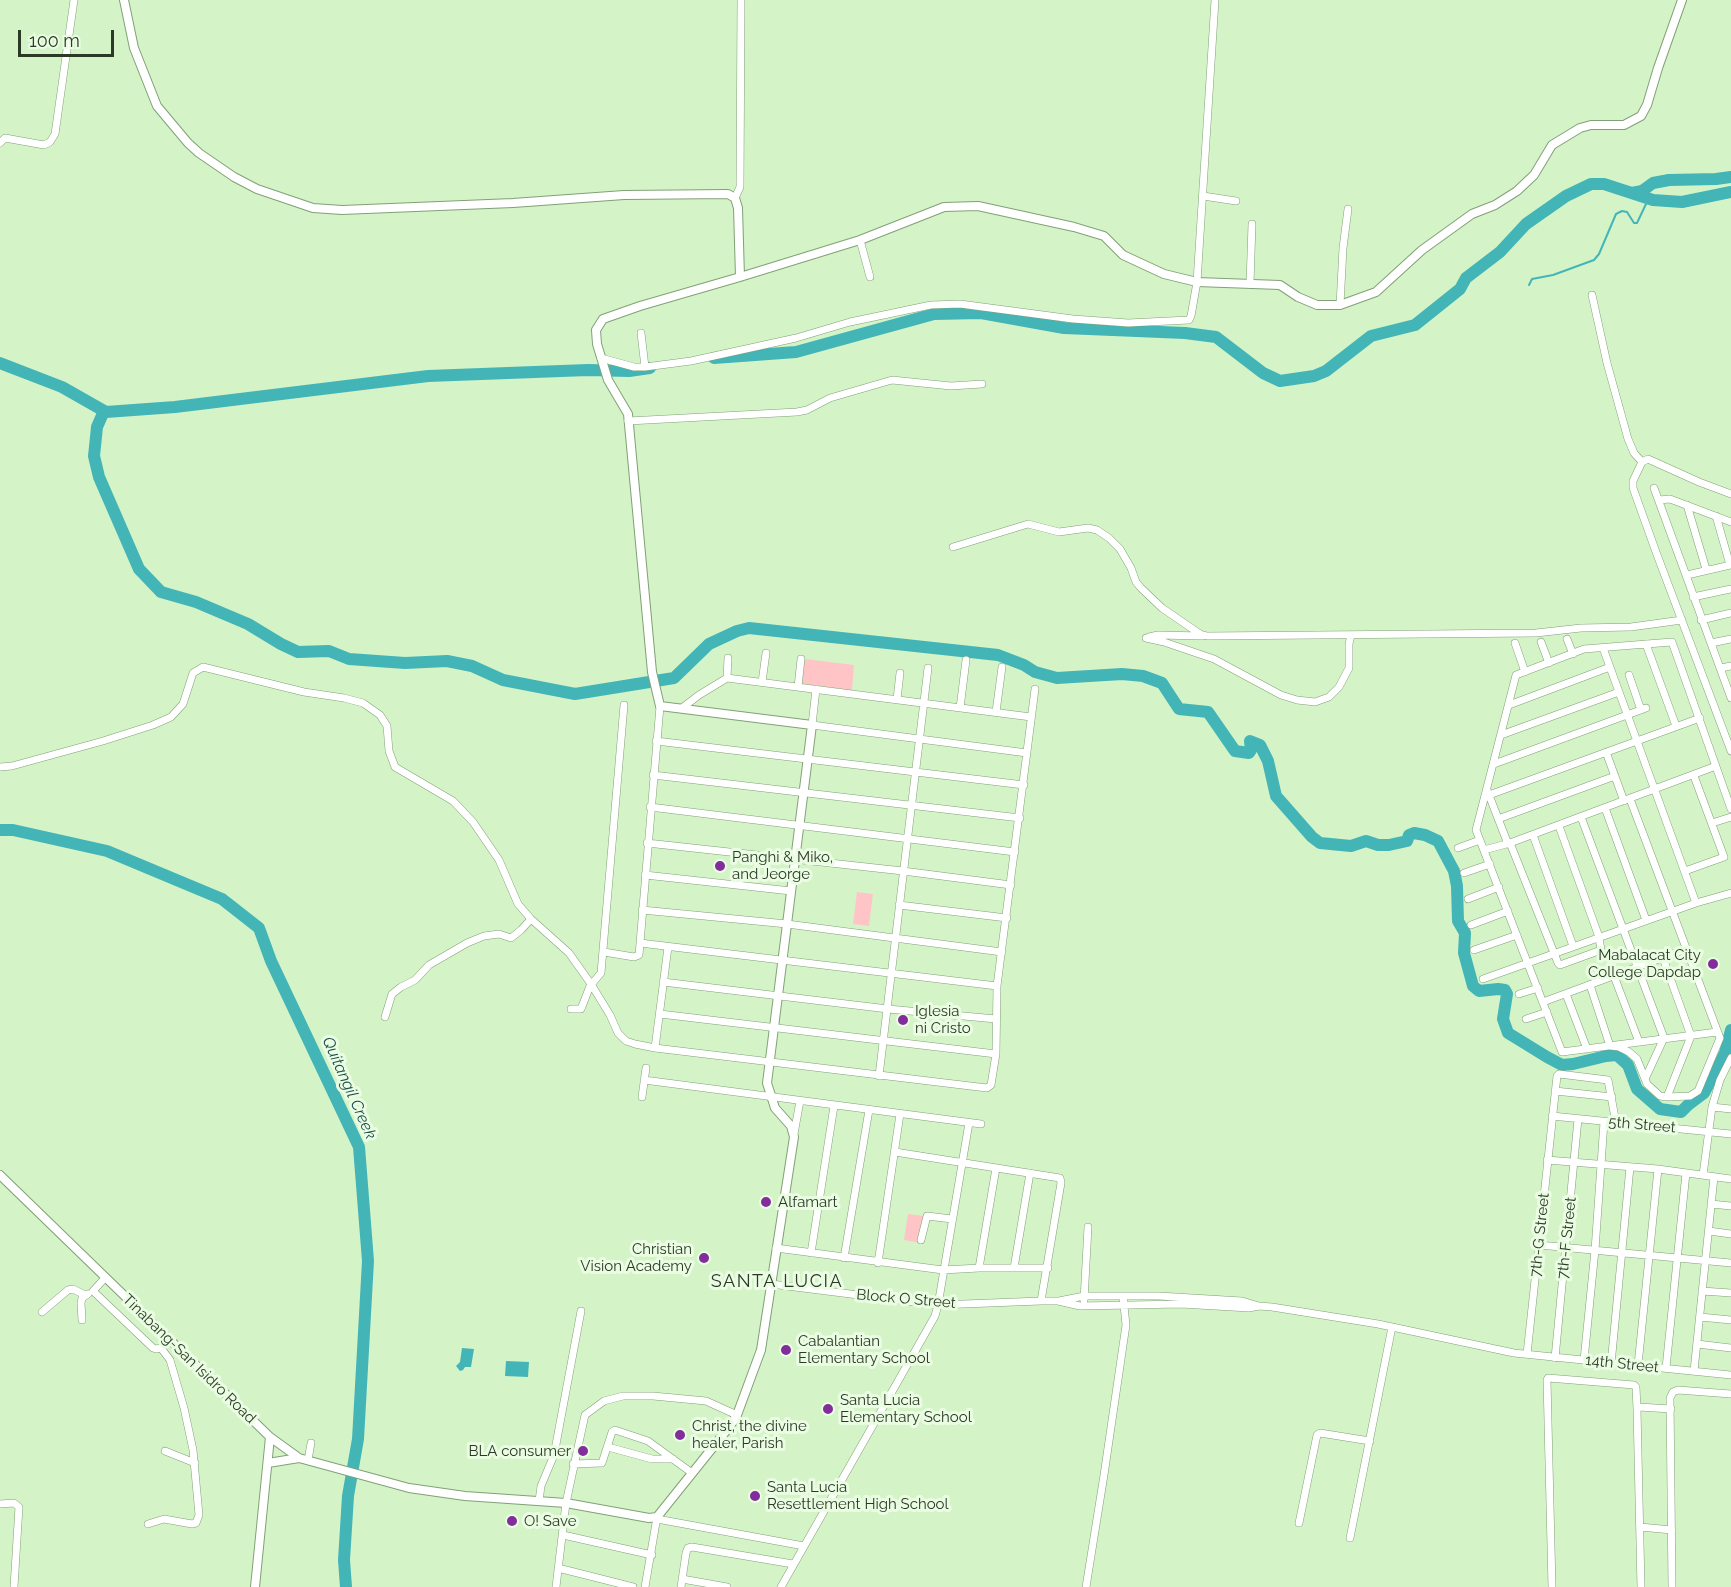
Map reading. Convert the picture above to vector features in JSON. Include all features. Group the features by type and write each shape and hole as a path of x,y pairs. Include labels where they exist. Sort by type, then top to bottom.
{"street":[{"path":"0,143 5,138 44,145 50,142 55,134 74,0"},
{"path":"124,0 134,48 149,89 157,106 179,133 199,153 234,177 257,189 299,204 328,210 342,210 513,203 645,194 718,193 735,198"},
{"path":"740,277 738,208 735,198 740,187 741,0"},
{"path":"602,360 634,367 691,361 796,338 850,322 931,305 960,304 1073,319 1128,322 1189,320 1197,282 1215,0"},
{"path":"604,952 634,957 639,955 660,706 653,678 628,414 608,380 597,344 596,330 603,319 860,240 944,207 978,206 1074,227 1104,237 1124,255 1164,274 1197,282 1280,285 1298,297 1317,305 1340,305 1376,292 1422,250 1472,214 1495,205 1517,190 1534,175 1552,145 1580,128 1591,125 1624,125 1641,116 1647,105 1682,0"},
{"path":"1203,196 1236,201"},
{"path":"1340,305 1348,209"},
{"path":"1250,284 1252,224"},
{"path":"860,240 870,277"},
{"path":"1592,295 1607,363 1628,439 1634,453 1642,462"},
{"path":"641,333 645,367"},
{"path":"628,421 797,412 807,410 830,398 892,380 951,386 982,384"},
{"path":"1731,494 1648,459 1642,462 1633,481 1633,488 1731,751"},
{"path":"1654,488 1731,698"},
{"path":"1659,500 1665,498 1731,522"},
{"path":"1687,505 1706,569"},
{"path":"1686,575 1731,565 1716,516"},
{"path":"953,547 1028,524 1059,532 1088,528 1097,530 1120,549 1140,588 1162,608 1200,634 1207,636"},
{"path":"1693,597 1731,589"},
{"path":"1701,620 1731,613"},
{"path":"1351,635 1349,668 1339,687 1329,697 1315,702 1281,695 1214,659 1146,638 1158,635 1536,633 1581,628 1630,627 1682,620"},
{"path":"1567,639 1573,654"},
{"path":"1711,643 1731,639"},
{"path":"1541,642 1549,663"},
{"path":"1717,1032 1563,1052 1476,830 1488,792 1516,675 1584,649 1672,642 1731,809"},
{"path":"1515,643 1525,672"},
{"path":"1646,644 1676,726"},
{"path":"1603,648 1696,903"},
{"path":"762,682 766,653"},
{"path":"727,678 728,658"},
{"path":"798,687 801,659"},
{"path":"960,708 966,660"},
{"path":"1721,668 1731,666"},
{"path":"0,767 12,766 104,741 171,717 183,704 193,673 203,667 304,692 363,703 380,715 387,726 389,751 395,767 453,801 473,822 499,860 514,897 531,919 569,953 610,1015 618,1033 626,1041 655,1048 987,1088 991,1085 996,1054 997,986 1035,689"},
{"path":"996,712 1002,667"},
{"path":"1509,705 1610,667"},
{"path":"879,1076 928,668"},
{"path":"897,699 900,673"},
{"path":"1494,764 1644,709 1629,675"},
{"path":"682,708 727,678 1031,717"},
{"path":"794,1137 791,1126 776,1108 767,1083 816,689"},
{"path":"1501,735 1619,692"},
{"path":"571,1009 581,1009 591,984 601,973 624,705"},
{"path":"660,706 1027,753"},
{"path":"1488,792 1700,718"},
{"path":"657,741 1024,785"},
{"path":"1606,752 1672,911 1720,1038 1698,1091 1690,1096 1660,1096 1647,1084 1640,1065 1629,1052 1610,1046"},
{"path":"1484,850 1509,844 1716,766"},
{"path":"653,775 1020,818"},
{"path":"1498,819 1615,776"},
{"path":"1685,871 1724,857 1694,776"},
{"path":"1488,792 1552,953 1560,965 1601,950 1599,937 1558,825"},
{"path":"650,807 1015,852"},
{"path":"1605,808 1646,920"},
{"path":"1581,817 1664,1038 1645,1078"},
{"path":"1712,823 1731,817"},
{"path":"1533,835 1573,946"},
{"path":"1458,848 1480,840"},
{"path":"647,843 1011,885"},
{"path":"1464,873 1490,864"},
{"path":"645,875 791,891"},
{"path":"1468,898 1499,887"},
{"path":"1483,979 1646,920 1731,893"},
{"path":"899,904 1007,918"},
{"path":"642,910 787,924 1002,952"},
{"path":"1471,925 1508,911"},
{"path":"385,1017 392,994 400,987 415,980 429,964 484,936 499,934 510,938 531,919"},
{"path":"1474,951 1517,935"},
{"path":"640,943 997,986"},
{"path":"655,1048 668,947"},
{"path":"1543,1002 1686,949"},
{"path":"1663,958 1690,1034 1667,1097"},
{"path":"1614,976 1639,1041"},
{"path":"663,982 888,1009 996,1019"},
{"path":"1590,985 1610,1046"},
{"path":"1519,994 1538,988"},
{"path":"1566,994 1587,1049"},
{"path":"1526,1019 1547,1012"},
{"path":"660,1014 996,1054"},
{"path":"1703,1175 1712,1107 1720,1080 1731,1058"},
{"path":"642,1097 646,1068"},
{"path":"1612,1097 1555,1091 1557,1076 1559,1074 1607,1079 1612,1097 1616,1123"},
{"path":"644,1080 834,1107 981,1124"},
{"path":"1720,1080 1731,1081"},
{"name":"7th-G Street","path":"1527,1354 1555,1091"},
{"path":"645,1587 657,1518 737,1415 762,1350 800,1101"},
{"path":"811,1253 834,1107"},
{"path":"1712,1107 1731,1109"},
{"path":"844,1258 869,1110"},
{"path":"878,1263 900,1114"},
{"name":"5th Street","path":"1552,1116 1731,1134"},
{"name":"7th-F Street","path":"1555,1358 1578,1119"},
{"path":"1584,1360 1604,1122"},
{"path":"781,1587 935,1316 969,1123"},
{"path":"895,1152 1058,1177 1061,1180 1041,1301"},
{"path":"1547,1160 1658,1169 1731,1179"},
{"path":"1611,1364 1630,1167"},
{"path":"979,1268 996,1168"},
{"path":"1638,1365 1658,1169"},
{"path":"1014,1268 1029,1173"},
{"path":"1666,1368 1686,1173"},
{"name":"Tinabang-San Isidro Road","path":"0,1175 270,1437 299,1458"},
{"path":"1694,1371 1714,1177"},
{"path":"1711,1204 1731,1206"},
{"path":"921,1240 927,1216 952,1219"},
{"path":"1084,1306 1088,1227"},
{"path":"1709,1231 1731,1234"},
{"path":"1539,1245 1731,1263"},
{"path":"776,1248 943,1270 1048,1268"},
{"path":"82,1320 81,1303 85,1295 93,1291 105,1278"},
{"name":"Block O Street","path":"771,1284 938,1305 1058,1301"},
{"path":"42,1312 68,1290 73,1289 85,1295"},
{"path":"93,1291 153,1348 161,1348 170,1340"},
{"path":"1702,1291 1731,1293"},
{"path":"1058,1301 1084,1296 1123,1296 1181,1301"},
{"path":"1086,1587 1126,1322 1123,1296"},
{"path":"1058,1301 1084,1306 1181,1301"},
{"name":"14th Street","path":"1181,1301 1249,1308 1259,1306 1289,1309 1392,1327 1514,1353 1731,1375"},
{"path":"539,1501 542,1481 554,1455 581,1311"},
{"path":"1700,1317 1731,1320"},
{"path":"1350,1538 1392,1327"},
{"path":"1697,1344 1731,1348"},
{"path":"147,1524 164,1519 188,1524 196,1523 200,1515 195,1463 175,1374 170,1360 161,1348"},
{"path":"1552,1587 1548,1378 1636,1387 1641,1587"},
{"path":"1672,1587 1670,1398 1673,1392 1678,1390 1731,1394"},
{"path":"556,1587 566,1503 585,1415 604,1401 623,1396 692,1398 706,1401 737,1415"},
{"path":"1637,1409 1639,1407 1671,1409"},
{"path":"573,1464 603,1463 612,1432 615,1430 648,1441 692,1473"},
{"path":"1299,1523 1317,1434 1370,1441"},
{"path":"255,1587 270,1437"},
{"path":"308,1460 311,1443"},
{"path":"608,1447 652,1459 673,1459"},
{"path":"165,1451 195,1463"},
{"path":"268,1463 299,1458 337,1470 420,1490 465,1496 566,1503 804,1546"},
{"path":"0,1504 14,1503 19,1507 14,1587"},
{"path":"1640,1527 1672,1530"},
{"path":"563,1535 651,1555"},
{"path":"727,1587 682,1583 688,1548 794,1564"},
{"path":"558,1568 633,1587"}],"shaded area":[{"path":"805,659 854,665 852,690 802,684"},
{"path":"857,892 873,894 869,926 853,924"},
{"path":"908,1214 924,1216 920,1243 904,1240"}],"water":[{"path":"462,1348 474,1349 471,1367 465,1367 460,1371 456,1366 460,1362"},
{"path":"506,1361 529,1362 528,1377 505,1376"}],"waterway":[{"path":"1632,193 1642,191 1653,183 1669,180 1731,177"},
{"path":"714,358 796,352 934,314 981,313 1064,328 1185,333 1216,337 1263,373 1280,381 1314,376 1326,371 1371,336 1415,325 1460,289 1466,278 1500,252 1526,224 1566,196 1591,184 1604,184 1653,200 1682,202 1731,192"},
{"path":"1529,285 1532,279 1553,275 1594,260 1599,254 1616,214 1622,211 1627,212 1634,223 1637,223 1646,204 1653,200"},
{"path":"0,363 62,387 106,412 175,407 428,376 588,370 629,371 650,368"},
{"path":"104,411 97,427 94,456 99,477 139,569 161,592 196,602 248,624 298,652 329,651 349,659 405,663 447,661 472,666 503,680 575,694 674,678 709,644 749,628 998,655 1035,672 1057,678 1122,674 1143,676 1162,683 1179,709 1208,712 1235,751 1249,753 1250,741 1260,745 1268,761 1276,796 1320,843 1351,846 1366,841 1378,845 1389,845 1407,841 1409,835 1414,833 1438,841 1454,871 1458,921 1465,933 1464,953 1473,986 1479,991 1505,990 1507,994 1503,1019 1508,1033 1547,1057 1562,1065 1617,1055 1628,1065 1637,1089 1660,1109 1681,1112 1704,1093 1725,1053 1731,1030"},
{"name":"Quitangil Creek","path":"0,830 13,830 107,851 222,899 259,928 271,961 359,1147 368,1261 358,1439 348,1496 344,1560 346,1587"}],"place":[{"name":"Panghi & Miko, and Jeorge","path":"720,866"},
{"name":"Mabalacat City College Dapdap","path":"1713,964"},
{"name":"Iglesia ni Cristo","path":"903,1020"},
{"name":"Alfamart","path":"766,1202"},
{"name":"Christian Vision Academy","path":"704,1258"},
{"name":"Cabalantian Elementary School","path":"786,1350"},
{"name":"Santa Lucia Elementary School","path":"828,1409"},
{"name":"Christ, the divine healer, Parish","path":"680,1435"},
{"name":"BLA consumer","path":"583,1451"},
{"name":"Santa Lucia Resettlement High School","path":"755,1496"},
{"name":"O! Save","path":"512,1521"}],"district":[{"name":"SANTA LUCIA","path":"777,1282"}]}
